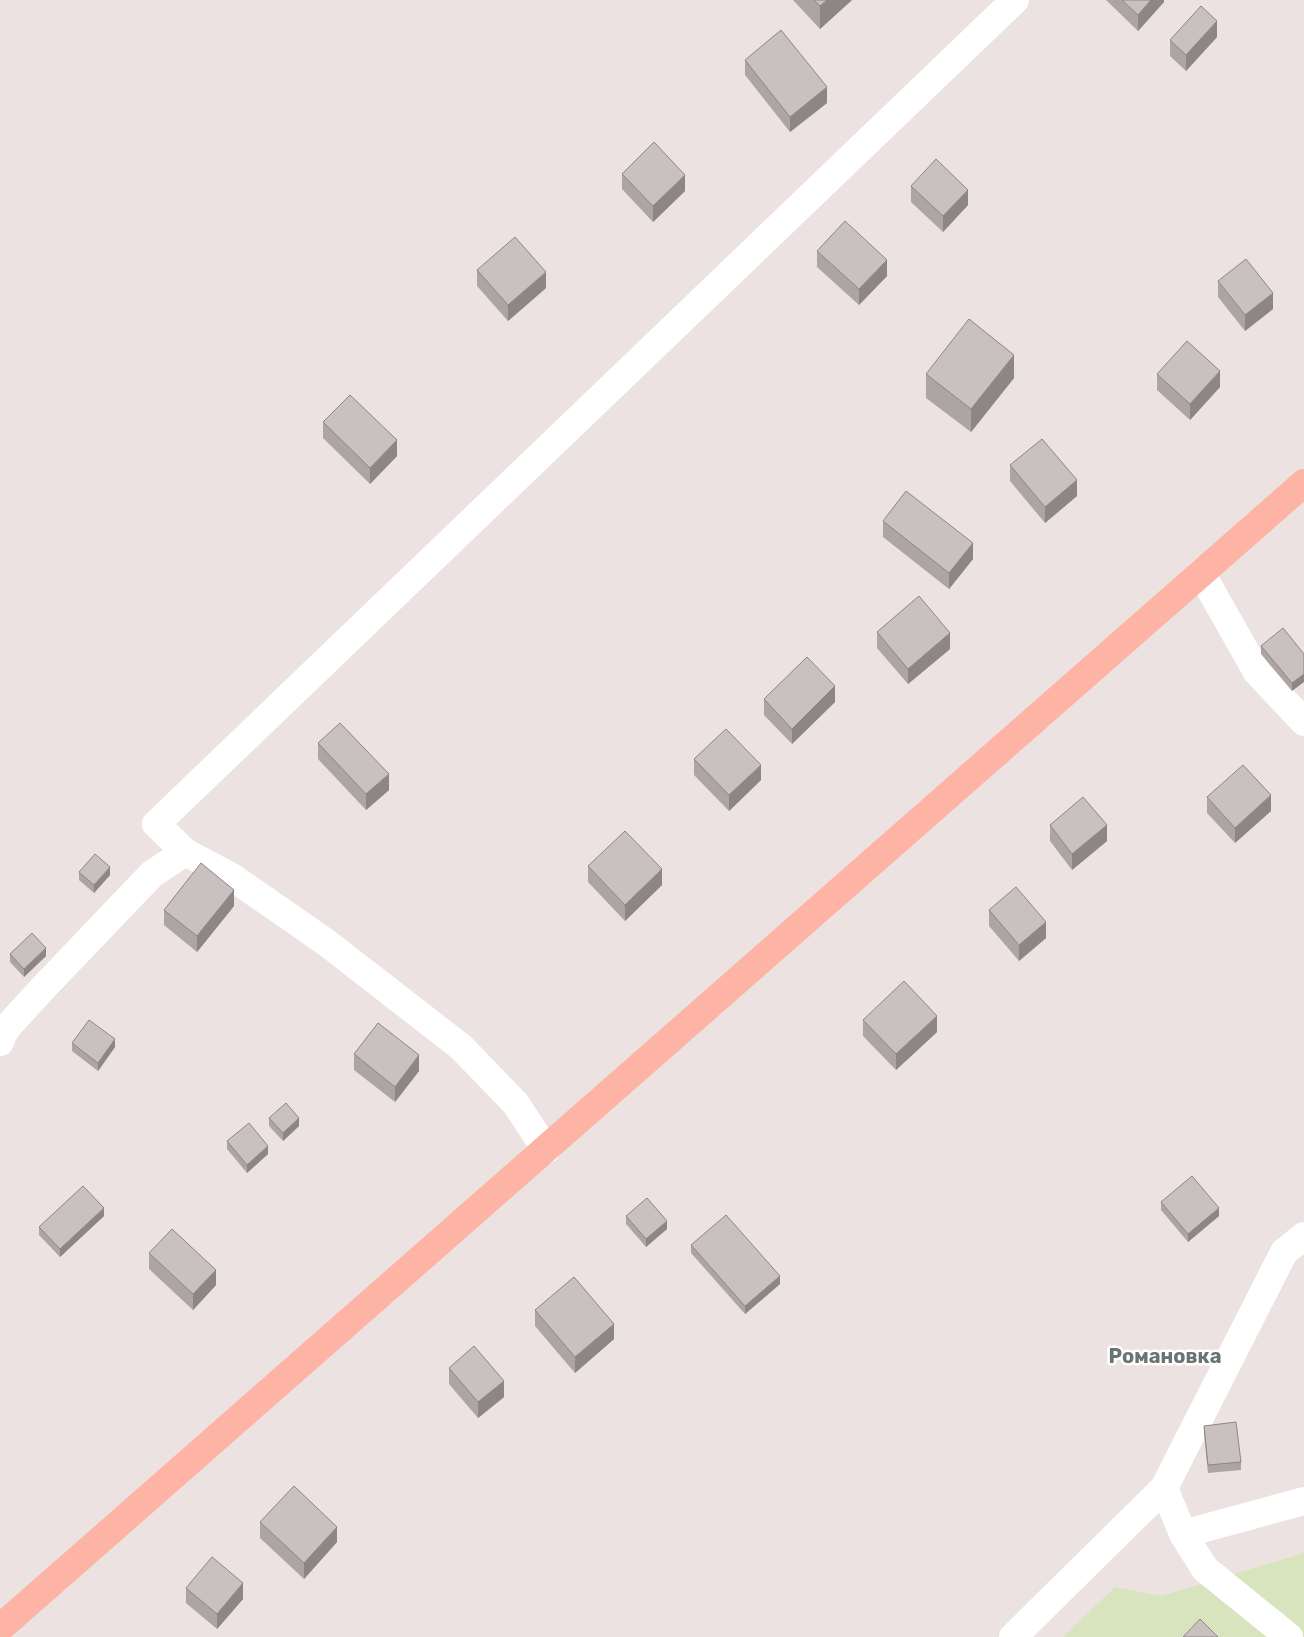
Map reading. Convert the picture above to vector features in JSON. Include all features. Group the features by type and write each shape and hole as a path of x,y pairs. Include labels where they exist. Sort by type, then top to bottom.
{"main road":[{"path":"0,1628 1304,483"}],"street":[{"path":"546,1150 516,1104 461,1047 319,937 232,877 185,852 156,824 1015,0"},
{"path":"1202,574 1257,672 1304,722"},
{"path":"0,1042 10,1024 152,874 185,852"},
{"path":"1013,1637 1164,1488 1284,1252 1304,1236"},
{"path":"1164,1488 1183,1534 1205,1569 1289,1637"},
{"path":"1183,1534 1304,1501"}],"green space":[{"path":"1304,1553 1304,1637 1063,1637 1115,1587 1161,1596"}],"building":[{"path":"814,0 827,0 820,6"},
{"path":"1122,0 1151,0 1138,15"},
{"path":"1201,6 1217,21 1186,55 1170,40"},
{"path":"781,30 827,87 790,117 745,60"},
{"path":"654,142 685,175 653,206 622,174"},
{"path":"936,159 968,190 943,216 911,186"},
{"path":"845,221 887,260 859,289 817,251"},
{"path":"515,237 546,272 508,305 477,270"},
{"path":"1246,259 1273,293 1245,315 1218,281"},
{"path":"969,319 1014,355 971,409 926,374"},
{"path":"1187,341 1220,371 1190,404 1157,374"},
{"path":"350,395 397,440 370,468 323,422"},
{"path":"1042,439 1077,480 1045,507 1010,465"},
{"path":"906,491 973,543 949,573 883,521"},
{"path":"919,596 950,633 908,669 877,632"},
{"path":"1283,628 1304,654 1304,674 1292,683 1261,646"},
{"path":"807,657 835,686 792,729 764,699"},
{"path":"340,723 389,774 366,794 318,743"},
{"path":"726,729 761,765 729,795 694,759"},
{"path":"1243,765 1271,795 1235,828 1207,797"},
{"path":"1083,797 1107,825 1072,854 1050,825"},
{"path":"625,831 662,869 625,905 588,866"},
{"path":"95,854 110,867 94,885 79,872"},
{"path":"201,863 234,890 197,936 164,910"},
{"path":"1016,887 1046,922 1019,945 989,910"},
{"path":"32,933 46,948 24,969 10,954"},
{"path":"904,981 937,1016 896,1054 863,1020"},
{"path":"89,1020 115,1039 98,1063 72,1043"},
{"path":"378,1023 419,1055 395,1087 354,1054"},
{"path":"286,1103 299,1118 283,1133 269,1118"},
{"path":"249,1123 268,1146 247,1165 227,1141"},
{"path":"1192,1176 1219,1208 1188,1234 1161,1202"},
{"path":"83,1186 104,1208 60,1249 39,1227"},
{"path":"647,1198 667,1221 646,1239 626,1216"},
{"path":"726,1215 780,1276 745,1306 691,1245"},
{"path":"172,1229 216,1270 193,1294 149,1253"},
{"path":"574,1277 614,1324 575,1357 535,1310"},
{"path":"474,1346 504,1381 478,1402 449,1368"},
{"path":"1236,1422 1241,1462 1208,1465 1204,1426"},
{"path":"294,1486 337,1527 304,1563 260,1522"},
{"path":"212,1557 243,1583 217,1614 186,1588"},
{"path":"1200,1619 1218,1637 1183,1637"}],"district":[{"name":"Романовка","path":"1165,1356"}]}
